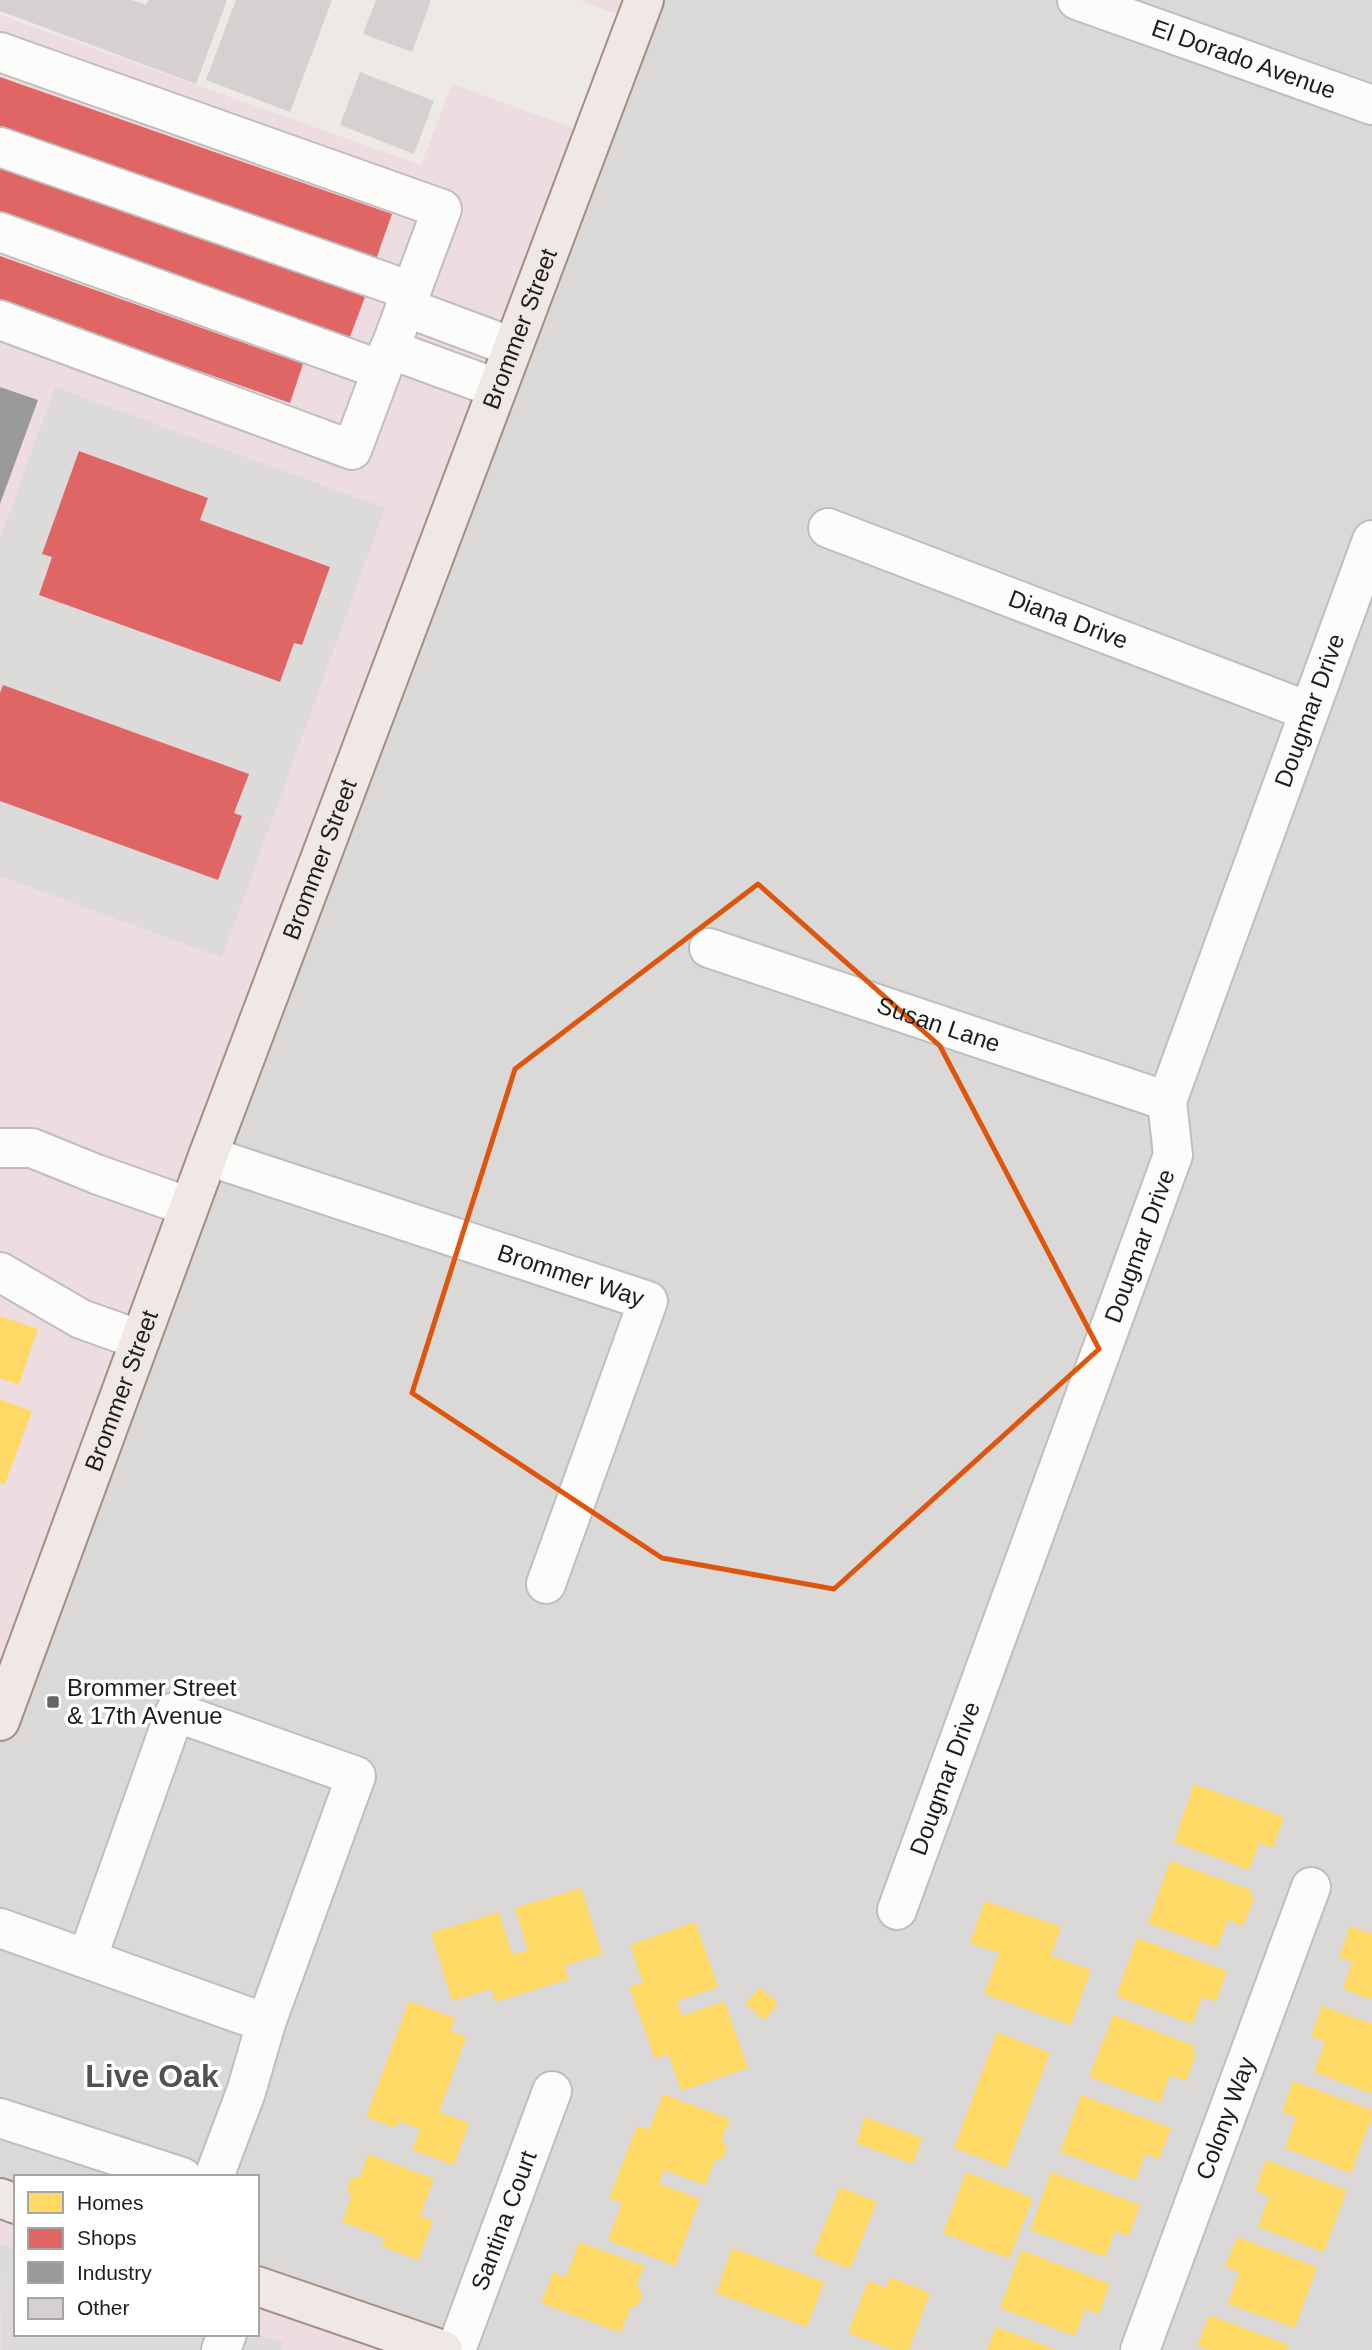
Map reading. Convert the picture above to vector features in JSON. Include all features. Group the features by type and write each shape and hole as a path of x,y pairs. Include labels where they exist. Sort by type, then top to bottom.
{"main road":[{"name":"Brommer Street","path":"0,1721 208,1156 644,0"},
{"path":"259,2287 443,2350"}],"street":[{"name":"El Dorado Avenue","path":"1077,0 1372,105"},
{"path":"0,52 442,209 352,450 0,320"},
{"path":"0,147 408,299 512,347"},
{"path":"0,232 385,360 496,388"},
{"name":"Diana Drive","path":"828,528 1308,711"},
{"name":"Dougmar Drive","path":"897,1910 1173,1155 1167,1101 1372,540"},
{"name":"Susan Lane","path":"709,948 1167,1101"},
{"path":"0,1148 32,1148 189,1207"},
{"name":"Brommer Way","path":"208,1156 648,1301 546,1584"},
{"path":"0,1272 81,1319 140,1340"},
{"path":"87,1959 175,1712 356,1776 266,2023 246,2092 215,2175"},
{"name":"Colony Way","path":"1140,2350 1311,1887"},
{"path":"0,1928 266,2023"},
{"name":"Santina Court","path":"456,2350 552,2091"},
{"path":"0,2119 177,2175"}],"highlighted area":[{"path":"758,884 940,1046 1099,1349 834,1589 662,1558 412,1393 515,1069"}],"shaded area":[{"path":"579,0 635,0 628,18"},
{"path":"635,0 1372,0 1372,2350 416,2350 259,2294 259,2175 14,2175 14,2205 0,2201 0,1740"},
{"path":"0,15 421,165 452,84 587,133 0,1740"},
{"path":"55,387 385,508 222,958 0,876 0,539"},
{"path":"0,2201 14,2205 14,2336 259,2336 259,2294 416,2350 0,2350"},
{"path":"0,2244 14,2248 14,2336 259,2335 284,2343 281,2350 1,2350"}],"building: Homes":[{"path":"0,1316 38,1329 19,1385 0,1378"},
{"path":"0,1399 32,1411 5,1484 0,1483"},
{"path":"1194,1784 1284,1817 1273,1848 1259,1843 1249,1870 1174,1842"},
{"path":"1170,1861 1253,1891 1250,1898 1254,1899 1243,1926 1228,1920 1217,1948 1148,1923"},
{"path":"581,1888 602,1954 564,1966 569,1979 495,2002 491,1989 452,2001 431,1933 499,1912 512,1954 528,1950 515,1908"},
{"path":"985,1901 1061,1927 1051,1956 1091,1970 1071,2025 984,1994 999,1953 970,1943"},
{"path":"695,1922 718,1987 677,2001 682,2016 724,2001 748,2068 681,2091 668,2054 655,2059 629,1987 643,1983 630,1945"},
{"path":"1350,1926 1372,1934 1372,2000 1343,1989 1352,1962 1339,1957"},
{"path":"1137,1938 1227,1971 1216,2002 1202,1997 1192,2024 1116,1996"},
{"path":"760,1987 778,2004 764,2020 745,2004"},
{"path":"409,2001 455,2018 450,2031 466,2037 439,2112 469,2123 454,2165 412,2150 420,2129 398,2121 396,2128 366,2117"},
{"path":"1322,2006 1372,2024 1372,2094 1314,2072 1325,2042 1311,2036"},
{"path":"1113,2015 1195,2046 1192,2052 1196,2054 1186,2081 1170,2075 1160,2103 1089,2077"},
{"path":"997,2032 1050,2053 1006,2168 954,2148"},
{"path":"1293,2081 1372,2110 1351,2173 1285,2148 1296,2117 1282,2112"},
{"path":"663,2094 730,2119 722,2139 727,2149 723,2158 715,2161 705,2185 664,2170 659,2184 700,2199 675,2266 608,2240 622,2203 609,2198 637,2126 649,2130"},
{"path":"1081,2095 1171,2128 1159,2159 1145,2154 1136,2180 1060,2152"},
{"path":"865,2117 922,2138 913,2164 856,2143"},
{"path":"368,2154 434,2179 420,2216 433,2221 418,2260 381,2246 385,2238 342,2222 351,2197 347,2189 350,2179 360,2177"},
{"path":"1266,2160 1347,2190 1324,2252 1258,2227 1269,2196 1255,2191"},
{"path":"966,2172 1033,2198 1009,2259 943,2233"},
{"path":"1051,2172 1140,2205 1129,2236 1115,2231 1105,2257 1030,2230"},
{"path":"840,2187 877,2202 850,2269 813,2254"},
{"path":"1237,2237 1317,2267 1295,2328 1228,2304 1239,2272 1225,2267"},
{"path":"579,2242 644,2266 637,2284 642,2296 638,2305 630,2308 621,2333 541,2303 553,2272 566,2277"},
{"path":"732,2248 824,2282 807,2327 716,2293"},
{"path":"1021,2250 1110,2284 1099,2314 1085,2309 1075,2336 1000,2308"},
{"path":"890,2277 930,2293 909,2350 893,2350 848,2333 868,2281 886,2288"},
{"path":"1209,2315 1289,2345 1287,2350 1209,2350 1197,2346"},
{"path":"996,2327 1057,2350 987,2350"}],"building: Shops":[{"path":"0,77 392,214 373,268 0,137"},
{"path":"0,166 365,297 348,342 0,218"},
{"path":"0,256 303,364 290,403 0,301"},
{"path":"79,451 208,498 200,520 330,567 302,645 294,643 280,682 39,595 52,557 42,554"},
{"path":"3,685 249,774 234,813 242,816 218,880 0,801 0,693"}],"building: Industry":[{"path":"0,387 38,400 0,504"}],"building: Other":[{"path":"0,0 131,0 146,5 148,0 227,0 196,84 0,11"},
{"path":"236,0 332,0 290,112 206,80"},
{"path":"376,0 431,0 412,52 363,34"},
{"path":"360,72 434,101 414,154 340,125"}],"place":[{"name":"Brommer Street & 17th Avenue","path":"53,1702"}],"district":[{"name":"Live Oak","path":"152,2076"}]}
